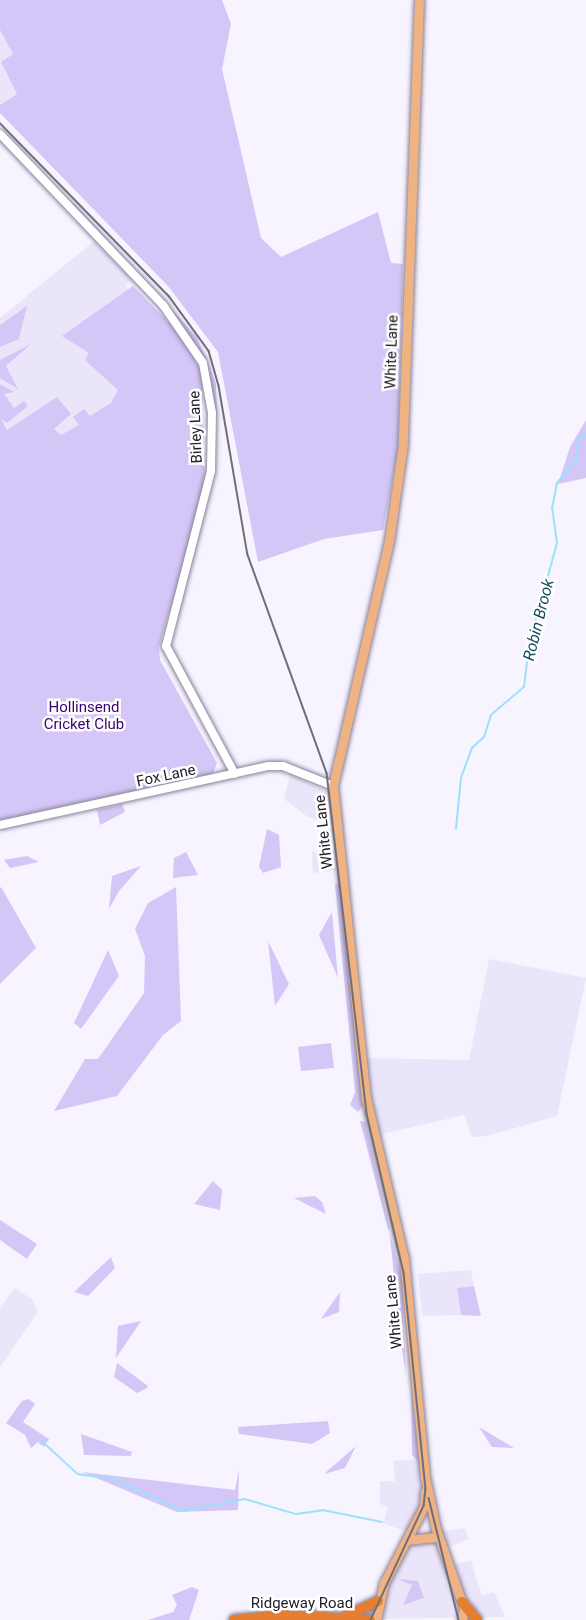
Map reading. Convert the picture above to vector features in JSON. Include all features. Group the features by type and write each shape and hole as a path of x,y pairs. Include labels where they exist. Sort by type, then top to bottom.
{"highway":[{"path":"340,1618 378,1601"},
{"path":"462,1602 477,1620"},
{"name":"Ridgeway Road","path":"234,1620 340,1618 370,1620"}],"main road":[{"name":"White Lane","path":"419,0 402,450 388,541 333,786 366,1098 404,1259 425,1477 438,1537 462,1602 462,1620"},
{"path":"375,1620 378,1601 424,1506 425,1477"},
{"path":"407,1540 438,1537"}],"street":[{"name":"Birley Lane","path":"0,134 170,313 203,363 212,413 211,471 166,646 235,774"},
{"name":"Fox Lane","path":"0,825 235,774 283,766 333,786"}],"shaded area":[{"path":"0,30 13,54 1,62 17,94 0,105"},
{"path":"94,241 132,280 125,285 128,289 133,286 178,332 0,587 0,318"},
{"path":"290,774 327,792 332,824 308,817 284,799"},
{"path":"337,850 339,870 313,873 312,852"},
{"path":"489,959 586,978 557,1116 487,1136 472,1137 464,1115 378,1135 365,1058 469,1060"},
{"path":"471,1270 474,1286 457,1288 461,1315 422,1316 418,1274"},
{"path":"15,1288 33,1300 38,1312 0,1367 0,1307"},
{"path":"423,1459 426,1488 412,1536 465,1528 469,1539 447,1548 454,1565 471,1560 482,1596 494,1592 505,1617 315,1620 312,1608 349,1611 378,1601 410,1533 383,1523 388,1507 380,1504 380,1481 395,1481 393,1461"}],"green space":[{"path":"0,0 222,0 231,24 222,69 261,238 281,257 378,212 391,263 403,264 398,450 383,530 324,539 258,562 218,352 168,286 0,113 0,105 17,94 1,62 13,54 0,30"},
{"path":"74,203 197,337 216,383 217,415 199,349 145,282 70,206"},
{"name":"Hollinsend Cricket Club","path":"133,286 178,332 202,372 205,489 159,647 160,660 217,763 211,778 0,822 0,384 14,392 4,394 14,408 24,401 28,406 7,423 1,419 7,430 57,397 71,414 54,429 61,435 79,425 73,417 84,409 90,416 111,403 118,390 85,360 89,353 62,336"},
{"path":"27,306 19,339 0,347 0,325"},
{"path":"31,344 6,366 18,389 0,378 0,360"},
{"path":"586,420 586,478 558,484 570,447"},
{"path":"122,804 125,812 100,825 97,810"},
{"path":"267,829 279,835 281,867 263,873 259,867"},
{"path":"186,852 198,875 173,878 174,858"},
{"path":"27,856 39,862 10,868 4,860"},
{"path":"141,866 119,891 109,909 112,876"},
{"path":"341,883 364,1105 358,1112 350,1105 355,1092 335,885"},
{"path":"176,887 181,1021 163,1035 117,1096 54,1111 85,1059 98,1059 144,993 145,956 135,929 148,903"},
{"path":"0,888 36,948 0,984"},
{"path":"332,912 338,978 319,935"},
{"path":"268,941 289,984 275,1006"},
{"path":"108,950 119,976 81,1029 74,1023"},
{"path":"331,1043 334,1068 301,1071 298,1047"},
{"path":"360,1121 365,1122 390,1230 388,1229"},
{"path":"213,1181 222,1190 220,1210 194,1204"},
{"path":"315,1196 322,1202 326,1214 294,1198"},
{"path":"0,1220 37,1244 27,1259 0,1240"},
{"path":"390,1235 402,1278 406,1376 398,1320"},
{"path":"111,1257 115,1268 88,1296 74,1292"},
{"path":"474,1286 481,1316 461,1315 457,1288"},
{"path":"340,1292 339,1312 321,1319"},
{"path":"141,1321 116,1358 118,1326"},
{"path":"117,1363 148,1386 147,1388 137,1393 114,1377"},
{"path":"411,1387 419,1463 412,1455"},
{"path":"29,1399 35,1404 23,1422 49,1439 44,1447 38,1442 31,1448 25,1435 6,1423 22,1401"},
{"path":"328,1421 330,1433 312,1444 239,1434 238,1427"},
{"path":"479,1427 514,1448 492,1447"},
{"path":"81,1434 132,1452 131,1456 84,1455"},
{"path":"356,1446 345,1468 324,1474"},
{"path":"239,1469 238,1510 177,1512 82,1472 235,1490"},
{"path":"398,1579 418,1581 424,1598 403,1605 412,1585"},
{"path":"192,1587 199,1590 189,1620 148,1620 173,1612 177,1605 172,1595"}],"waterway":[{"name":"Robin Brook","path":"456,829 461,778 472,748 484,737 491,715 524,687 529,645 557,543 552,509 557,483 577,459 578,439 586,435"},
{"path":"41,1440 78,1474 113,1479 184,1511 245,1499 296,1514 323,1510 382,1522"}],"tram line":[{"path":"0,123 169,296 209,351 219,386 248,555 327,773 367,1114 404,1273 426,1488 424,1506 371,1620"},
{"path":"429,1498 459,1620"}]}
